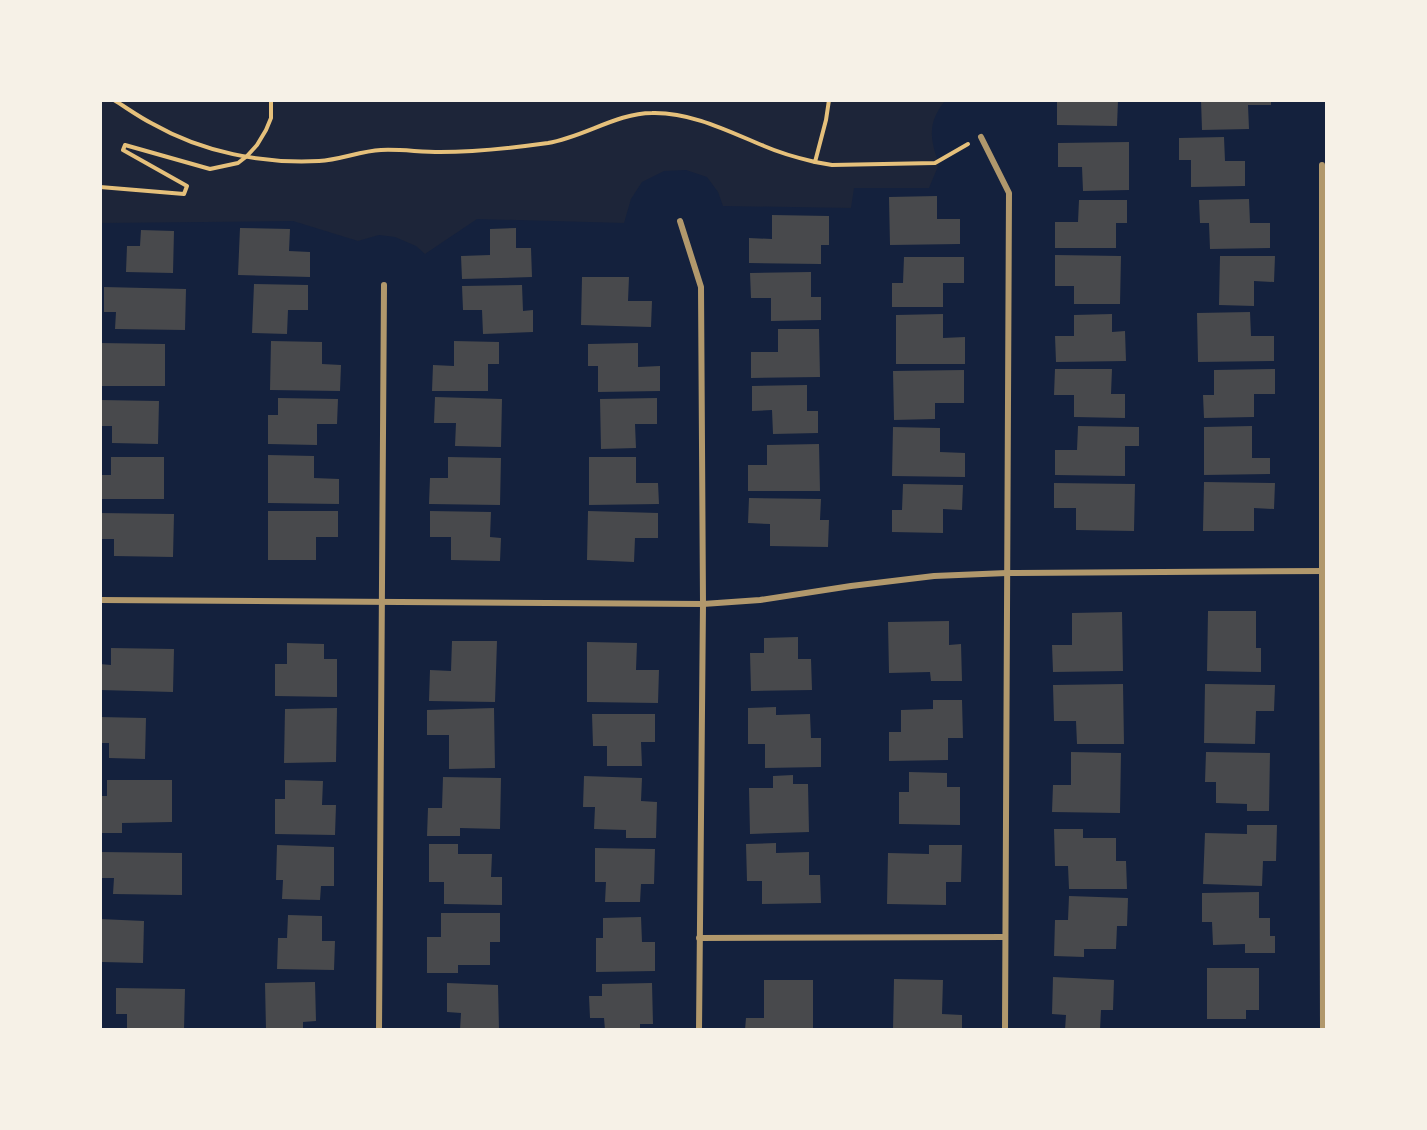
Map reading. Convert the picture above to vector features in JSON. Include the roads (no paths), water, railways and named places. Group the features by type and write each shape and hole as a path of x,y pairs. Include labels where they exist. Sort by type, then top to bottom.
{"street":[{"path":"981,137 1009,193 1005,1029"},
{"path":"1322,165 1323,1029"},
{"path":"680,221 701,287 703,604 699,1029"},
{"path":"379,1029 384,285"},
{"path":"100,600 703,604 760,600 934,576 1007,573 1324,572"},
{"path":"699,938 1005,937"}]}
